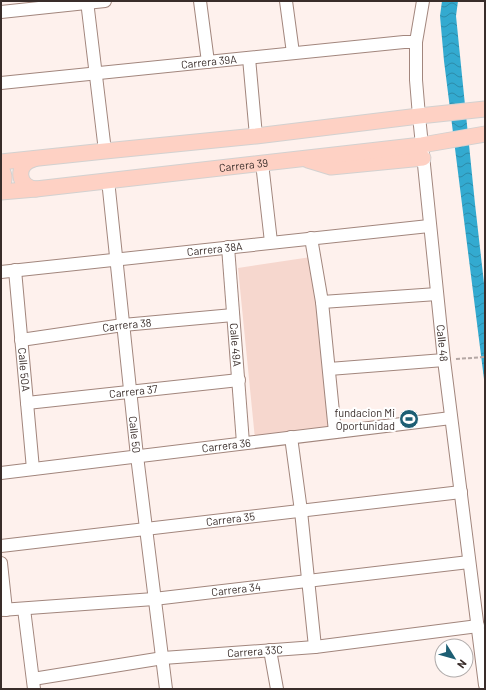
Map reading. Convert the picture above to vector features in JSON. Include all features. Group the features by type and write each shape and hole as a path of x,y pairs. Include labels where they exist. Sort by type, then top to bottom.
{"main road":[{"path":"1,162 256,136 485,110"},
{"name":"Carrera 39","path":"1,192 301,159 425,149 485,134"},
{"path":"34,159 29,160 22,168 21,178 27,186 36,189"},
{"path":"1,169 4,175 4,182 1,187"}],"street":[{"path":"1,12 105,1"},
{"path":"200,1 208,62"},
{"path":"286,1 294,53"},
{"name":"Calle 48","path":"423,1 416,42 416,80 422,116 425,149 429,226 444,360 485,685"},
{"path":"87,2 105,151"},
{"name":"Carrera 39A","path":"1,83 416,42"},
{"path":"249,58 256,136"},
{"path":"262,163 271,242"},
{"name":"Calle 50","path":"108,180 137,456 166,689"},
{"name":"Carrera 38A","path":"1,272 429,226"},
{"path":"311,238 322,302 335,432"},
{"name":"Calle 49A","path":"228,247 243,443"},
{"name":"Calle 50A","path":"15,270 34,469"},
{"path":"322,302 437,294"},
{"name":"Carrera 38","path":"22,340 123,325 233,315"},
{"path":"329,369 444,360"},
{"name":"Carrera 37","path":"27,403 239,380"},
{"name":"Carrera 36","path":"1,473 452,418"},
{"path":"291,437 302,511 315,647"},
{"name":"Carrera 35","path":"1,546 461,492"},
{"name":"Carrera 34","path":"3,610 154,599 470,562"},
{"path":"1,563 3,610"},
{"path":"24,608 33,684"},
{"name":"Carrera 33C","path":"33,684 163,658 315,647 478,626"},
{"path":"270,650 277,689"}],"path":[{"path":"444,360 485,357"}],"shaded area":[{"path":"311,257 330,427 255,439 238,268"}],"water":[{"path":"442,1 458,1 456,16 485,292 485,387 444,61 440,16"}],"place":[{"name":"fundacion Mi Oportunidad","path":"409,419"}]}
